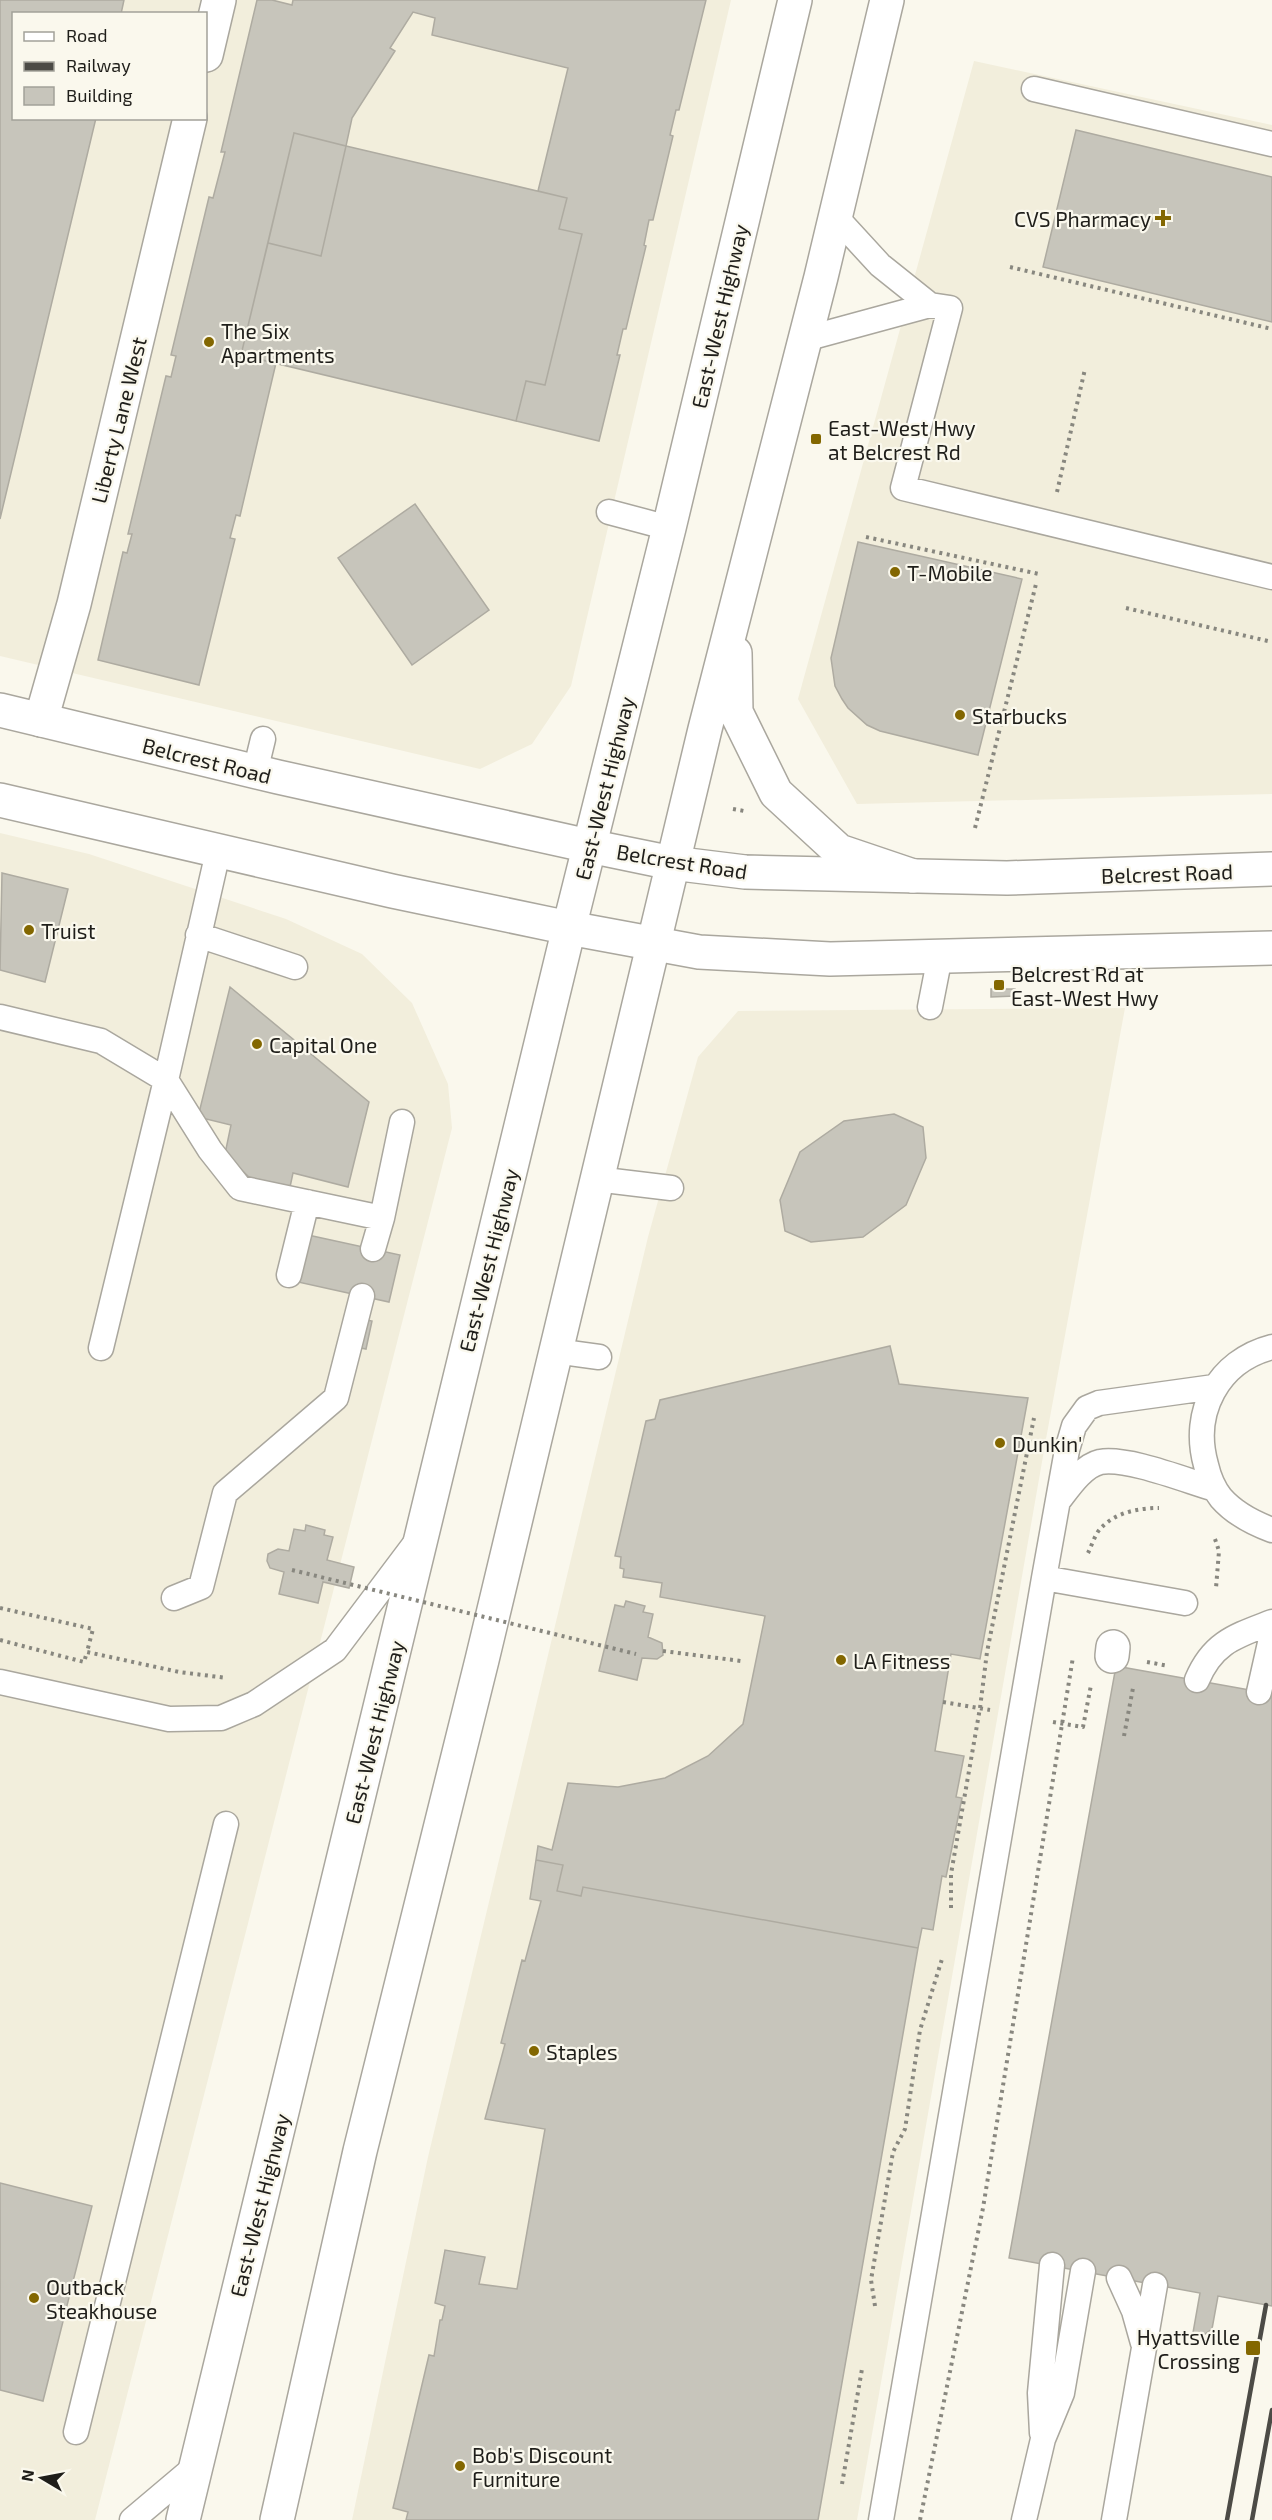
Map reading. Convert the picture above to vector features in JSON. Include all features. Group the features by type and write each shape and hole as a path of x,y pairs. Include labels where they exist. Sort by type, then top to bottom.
{"main road":[{"path":"207,51 219,0"},
{"path":"277,2520 360,2151 482,1660 652,944 836,217 887,0"},
{"name":"East-West Highway","path":"183,2520 589,846 669,528 789,3"},
{"name":"Liberty Lane West","path":"41,720 74,604 190,120"},
{"path":"735,610 736,712 776,793 839,851 913,876"},
{"name":"Belcrest Road","path":"0,710 255,772 672,863 745,872 1007,878 1272,869"},
{"path":"0,800 218,852 569,928 699,952 830,959 1272,948"}],"lane":[{"path":"1034,89 1272,144"},
{"path":"836,217 880,265 930,305"},
{"path":"805,339 930,305 950,308 903,488 1272,577"},
{"path":"609,512 669,528"},
{"path":"255,772 263,739"},
{"path":"101,1348 218,852"},
{"path":"198,935 295,967"},
{"path":"930,1007 940,956"},
{"path":"0,1017 101,1041 166,1080 210,1150 240,1188 382,1218"},
{"path":"373,1249 382,1218 402,1122"},
{"path":"596,1179 670,1188"},
{"path":"289,1275 307,1202"},
{"path":"174,1598 201,1587 225,1493 336,1398 362,1296"},
{"path":"1272,1327 1266,1348 1231,1369 1214,1388 1203,1412 1200,1447 1210,1481 1222,1500 1246,1520 1272,1530"},
{"path":"555,1351 598,1358"},
{"path":"881,2520 1044,1578 1074,1426 1087,1408 1099,1403 1214,1388"},
{"path":"1058,1502 1072,1483 1089,1468 1100,1462 1140,1466 1215,1490"},
{"path":"0,1682 169,1719 220,1718 254,1704 335,1650 422,1534"},
{"path":"1044,1578 1185,1603"},
{"path":"1197,1680 1203,1666 1215,1649 1231,1638 1272,1622"},
{"path":"1259,1692 1272,1634"},
{"path":"76,2432 226,1824"},
{"path":"1043,2439 1040,2393 1052,2265"},
{"path":"1024,2520 1043,2439 1062,2392 1083,2271"},
{"path":"1119,2278 1134,2311 1144,2348"},
{"path":"1114,2520 1155,2285"},
{"path":"132,2520 196,2466"}],"path":[{"path":"1010,267 1272,329"},
{"path":"1057,493 1085,369"},
{"path":"866,537 1039,574"},
{"path":"975,828 1036,584"},
{"path":"1126,608 1272,642"},
{"path":"951,1909 951,1874 980,1708 987,1652 1034,1418"},
{"path":"1087,1557 1100,1528 1114,1518 1136,1509"},
{"path":"292,1570 636,1654"},
{"path":"0,1608 93,1629 84,1662 0,1640"},
{"path":"663,1651 741,1661"},
{"path":"87,1652 179,1672 237,1680"},
{"path":"921,2520 983,2208 1073,1656"},
{"path":"1124,1736 1134,1682"},
{"path":"875,2306 871,2280 893,2152 905,2129 920,2030 945,1949"},
{"path":"842,2484 862,2369"}],"shaded area":[{"path":"0,0 731,0 571,686 532,744 480,769 0,656"},
{"path":"974,61 1272,125 1272,794 857,804 798,699"},
{"path":"0,833 89,854 286,919 362,954 412,1003 448,1084 452,1128 95,2520 0,2520"},
{"path":"1125,1008 1046,1439 857,2520 352,2520 428,2157 648,1237 698,1057 738,1011"}],"building":[{"path":"0,0 124,0 121,12 12,12 12,120 96,120 0,519"},
{"name":"The Six Apartments","path":"257,0 272,0 292,5 293,0 706,0 679,110 676,110 670,135 673,136 653,220 649,220 644,245 646,246 626,329 623,329 617,355 620,355 599,441 516,421 526,381 545,385 582,234 559,229 567,198 538,191 568,68 432,35 435,18 413,12 390,48 395,51 352,118 346,146 294,133 241,355 276,363 240,516 236,515 230,538 235,539 199,685 98,660 123,552 127,553 132,534 128,534 166,376 171,377 176,356 171,355 209,197 213,198 225,152 221,152"},
{"name":"CVS Pharmacy","path":"1076,130 1272,177 1272,322 1043,267"},
{"name":"The Six Apartments","path":"294,133 346,146 321,256 268,243"},
{"name":"The Six Apartments","path":"346,146 567,198 559,229 582,234 545,385 526,381 516,421 241,355 268,243 321,256"},
{"path":"415,504 489,610 412,665 338,558"},
{"path":"858,542 1022,579 978,755 880,731 867,725 848,708 842,699 835,686 831,658"},
{"name":"Truist","path":"2,873 68,889 45,982 0,970"},
{"name":"Capital One","path":"230,987 369,1102 348,1187 293,1173 290,1187 250,1178 225,1154 231,1125 198,1117"},
{"path":"991,989 1015,989 1015,996 991,997"},
{"path":"894,1114 923,1127 926,1158 906,1205 863,1237 811,1242 785,1231 780,1200 800,1152 844,1121"},
{"path":"308,1235 400,1255 389,1302 298,1282"},
{"path":"357,1318 372,1321 366,1349 351,1346"},
{"path":"890,1346 899,1384 1028,1398 980,1659 951,1654 935,1751 964,1756 956,1797 962,1798 946,1877 942,1876 933,1930 922,1928 918,1948 583,1887 581,1896 557,1891 563,1865 536,1860 538,1846 552,1850 568,1783 618,1787 665,1778 708,1756 743,1724 765,1616 660,1597 662,1583 623,1577 624,1569 620,1568 621,1557 615,1556 646,1421 655,1419 660,1400"},
{"path":"306,1525 325,1530 324,1535 333,1537 327,1560 354,1567 349,1588 323,1582 318,1603 279,1594 284,1572 270,1568 267,1561 268,1554 278,1549 289,1551 294,1529 305,1531"},
{"path":"626,1601 645,1606 643,1612 653,1614 648,1637 662,1643 663,1655 657,1659 642,1658 637,1680 599,1671 615,1605 624,1607"},
{"path":"1116,1666 1272,1694 1272,2306 1218,2296 1212,2329 1191,2344 1200,2293 1009,2258"},
{"path":"536,1860 563,1865 557,1891 581,1896 583,1887 918,1948 818,2520 406,2520 408,2512 393,2508 429,2355 434,2356 440,2320 442,2320 445,2306 435,2303 445,2250 485,2257 479,2284 517,2289 545,2129 485,2119 505,2044 501,2043 522,1960 525,1961 541,1901 530,1899"},
{"name":"Outback Steakhouse","path":"0,2183 92,2206 43,2401 0,2390"}],"railway":[{"path":"1227,2520 1266,2305"},
{"path":"1252,2520 1272,2410"}],"place":[{"name":"CVS Pharmacy","path":"1163,218"},
{"name":"The Six Apartments","path":"209,342"},
{"name":"East-West Hwy at Belcrest Rd","path":"816,439"},
{"name":"T-Mobile","path":"895,572"},
{"name":"Starbucks","path":"960,715"},
{"name":"Truist","path":"29,930"},
{"name":"Belcrest Rd at East-West Hwy","path":"999,985"},
{"name":"Capital One","path":"257,1044"},
{"name":"Dunkin'","path":"1000,1443"},
{"name":"LA Fitness","path":"841,1660"},
{"name":"Staples","path":"534,2051"},
{"name":"Outback Steakhouse","path":"34,2298"},
{"name":"Hyattsville Crossing","path":"1253,2348"},
{"name":"Bob's Discount Furniture","path":"460,2466"}]}
